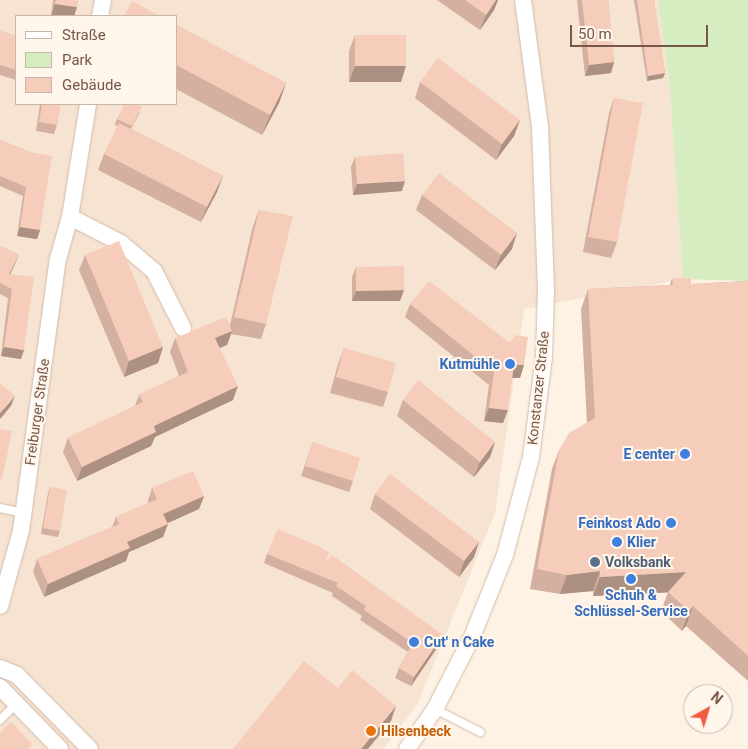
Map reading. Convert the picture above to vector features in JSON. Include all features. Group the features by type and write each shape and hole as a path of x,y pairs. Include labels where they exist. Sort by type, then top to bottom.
{"street":[{"path":"100,15 103,0"},
{"name":"Konstanzer Straße","path":"407,749 435,708 472,637 504,555 531,457 540,396 546,290 540,127 523,0"},
{"name":"Freiburger Straße","path":"0,606 23,513 58,259 70,217 88,105"},
{"path":"70,217 121,243 154,271 183,328"},
{"path":"0,668 17,675 90,749"},
{"path":"0,687 60,749"}],"lane":[{"path":"0,508 23,513"},
{"path":"0,720 16,704"},
{"path":"435,708 480,732"}],"shaded area":[{"path":"0,0 658,0 669,78 683,279 524,309 495,513 417,705 383,749 0,749"}],"green space":[{"path":"658,0 748,0 748,281 683,279 669,78"}],"building":[{"path":"56,0 78,0 77,7 55,4"},
{"path":"465,0 496,0 486,15"},
{"path":"582,0 608,0 614,62 589,65"},
{"path":"637,0 654,0 665,73 648,76"},
{"path":"132,1 158,15 125,15"},
{"path":"178,26 286,83 270,115 178,66"},
{"path":"0,31 15,36 15,70 0,65"},
{"path":"355,35 406,35 406,66 355,66"},
{"path":"438,58 520,120 502,144 420,82"},
{"path":"614,98 643,103 617,242 588,237"},
{"path":"42,105 60,105 57,125 39,122"},
{"path":"124,105 142,106 132,126 117,119"},
{"path":"119,123 223,176 207,207 104,154"},
{"path":"0,140 30,152 52,156 40,230 20,227 26,187 0,176"},
{"path":"403,153 405,181 357,184 355,157"},
{"path":"439,173 517,233 501,255 422,195"},
{"path":"259,210 293,216 266,324 234,317"},
{"path":"119,241 163,347 129,361 85,255"},
{"path":"0,246 19,255 9,274 34,277 24,350 4,347 12,289 0,283"},
{"path":"404,266 404,290 356,291 356,267"},
{"path":"672,278 691,278 691,284 748,281 748,656 693,606 689,611 668,592 686,572 600,577 600,571 567,575 537,569 559,450 569,433 595,418 588,289 673,285"},
{"path":"429,281 510,343 516,335 528,337 524,365 514,365 508,410 489,408 494,372 410,304"},
{"path":"226,317 232,331 215,338 238,386 154,426 156,432 82,467 68,438 143,402 139,395 188,372 175,338"},
{"path":"344,348 396,363 388,392 336,377"},
{"path":"418,380 495,442 480,462 403,400"},
{"path":"0,383 15,396 0,413"},
{"path":"0,429 12,431 0,481"},
{"path":"313,442 360,458 353,481 305,466"},
{"path":"193,471 204,496 163,514 168,524 127,542 130,548 48,584 37,559 119,524 116,517 157,499 152,488"},
{"path":"390,474 479,542 464,561 375,494"},
{"path":"50,487 67,490 60,531 43,528"},
{"path":"278,529 322,548 329,553 325,563 332,555 443,635 414,677 399,668 413,643 364,610 366,606 336,586 338,583 267,554"},
{"path":"304,661 338,688 352,670 396,706 361,749 233,749"},
{"path":"11,722 32,744 28,749 0,749 0,733"}],"place":[{"name":"Kutmühle","path":"510,364"},
{"name":"E center","path":"685,454"},
{"name":"Feinkost Ado","path":"671,523"},
{"name":"Klier","path":"617,542"},
{"name":"Volksbank","path":"595,562"},
{"name":"Schuh & Schlüssel-Service","path":"631,579"},
{"name":"Cut' n Cake","path":"414,642"},
{"name":"Hilsenbeck","path":"371,731"}]}
